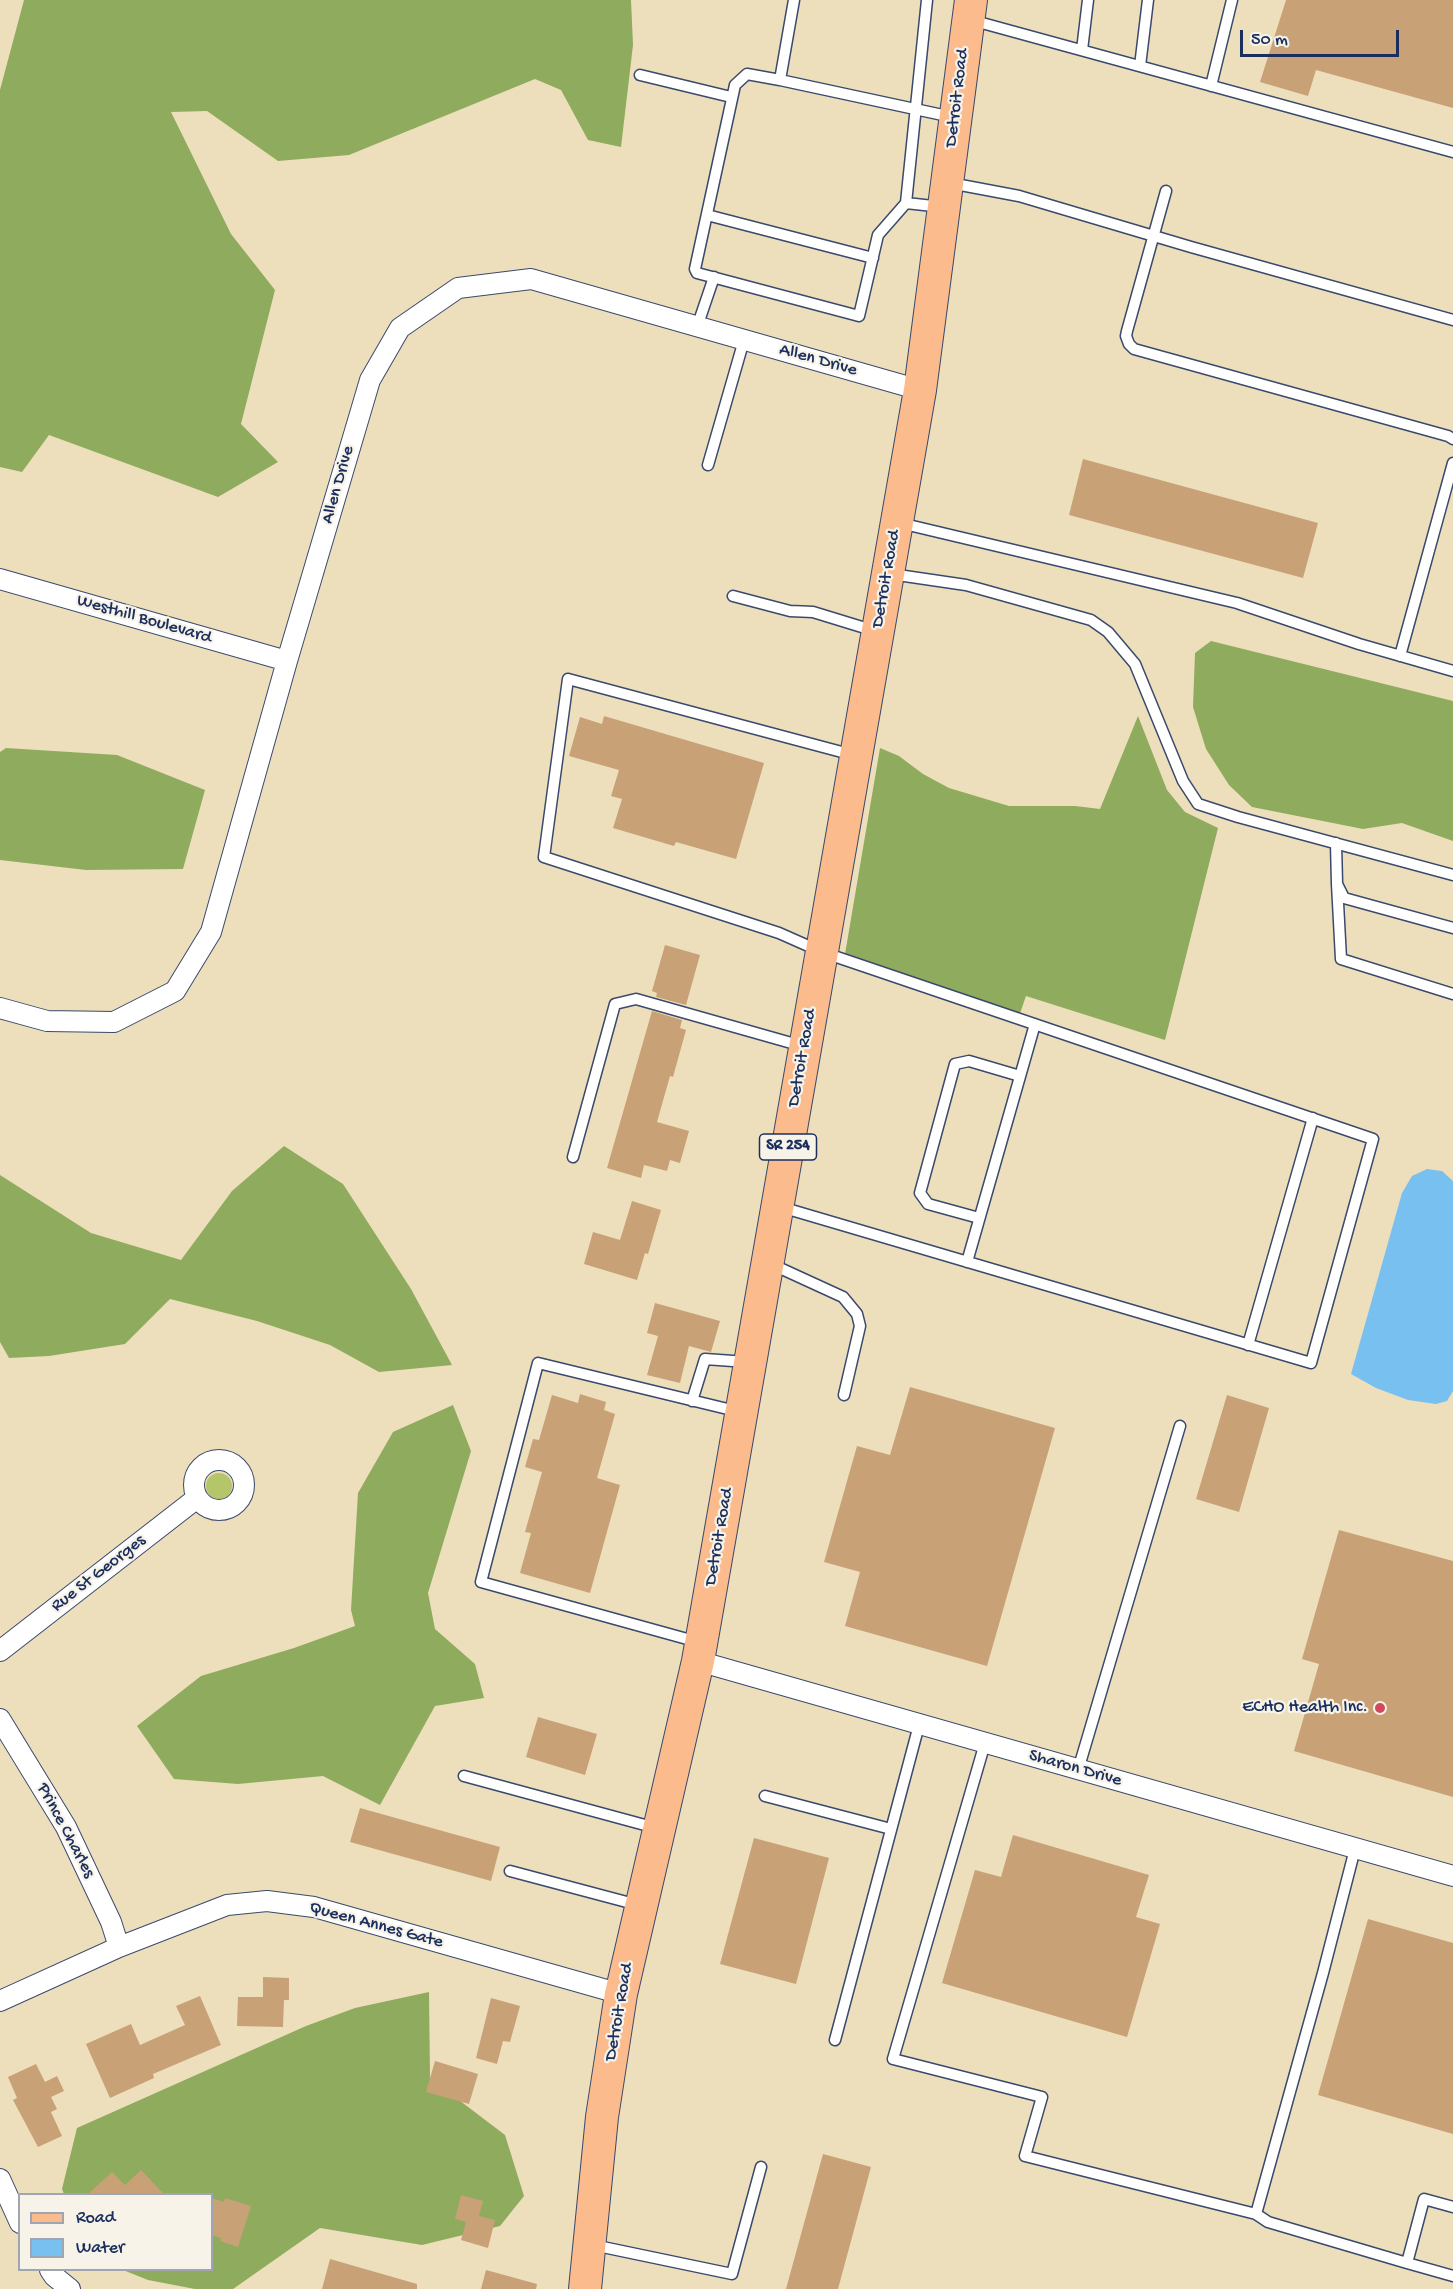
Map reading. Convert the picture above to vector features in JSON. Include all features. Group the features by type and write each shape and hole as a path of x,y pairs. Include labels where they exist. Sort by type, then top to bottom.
{"main road":[{"name":"Detroit Road","path":"585,2289 602,2117 621,1994 699,1652 920,390 969,10"}],"street":[{"name":"Allen Drive","path":"0,1008 47,1022 114,1022 175,991 211,932 287,661 370,380 400,328 458,288 531,279 920,390"},
{"name":"Westhill Boulevard","path":"0,579 287,661"},
{"name":"Rue St Georges","path":"0,1651 197,1498"},
{"name":"Sharon Drive","path":"699,1652 919,1725 1453,1876"},
{"name":"Prince Charles","path":"0,1719 66,1827 111,1922 119,1947"},
{"name":"Queen Annes Gate","path":"0,2001 119,1947 227,1905 267,1901 314,1907 621,1994"},
{"path":"0,2179 18,2219"},
{"path":"51,2271 70,2289"}],"lane":[{"path":"780,80 794,0"},
{"path":"927,0 915,110 906,203 878,235 859,316 697,273 695,269 731,97 741,77 747,74 780,80 915,110 956,118"},
{"path":"1082,50 1088,0"},
{"path":"1140,66 1148,0"},
{"path":"1211,86 1232,0"},
{"path":"969,10 1082,50 1453,152"},
{"path":"640,75 731,97"},
{"path":"1166,190 1126,336 1134,349 1453,439"},
{"path":"906,203 946,195 1018,196 1453,320"},
{"path":"707,215 873,258"},
{"path":"697,327 714,277"},
{"path":"708,465 744,340"},
{"path":"1400,656 1452,469"},
{"path":"897,522 1237,603 1359,644 1453,671"},
{"path":"888,573 966,585 1091,620 1108,632 1135,664 1183,781 1198,804 1453,875"},
{"path":"733,596 790,611 813,612 878,632"},
{"path":"778,1206 1311,1363 1374,1139 822,952 779,933 544,857 568,679 856,756"},
{"path":"1336,843 1341,959 1453,994"},
{"path":"1337,884 1344,897 1453,928"},
{"path":"573,1157 615,1004 636,999 805,1047"},
{"path":"967,1262 1035,1024"},
{"path":"979,1218 928,1204 920,1193 955,1064 969,1061 1020,1076"},
{"path":"1248,1345 1313,1118"},
{"path":"768,1262 843,1297 857,1314 860,1326 844,1395"},
{"path":"692,1401 705,1359 750,1362"},
{"path":"699,1652 481,1582 538,1363 741,1413"},
{"path":"1078,1770 1180,1426"},
{"path":"834,2040 919,1725"},
{"path":"985,1743 893,2059 1042,2097 1025,2156 1256,2214 1268,2222 1453,2276"},
{"path":"464,1776 659,1829"},
{"path":"765,1796 891,1828"},
{"path":"1256,2214 1355,1849"},
{"path":"510,1871 641,1906"},
{"path":"590,2244 732,2274 760,2167"},
{"path":"1407,2263 1424,2199 1453,2207"}],"green space":[{"path":"24,0 631,0 633,45 621,147 588,140 561,90 535,79 349,155 278,161 207,111 171,112 231,234 275,290 241,424 278,462 218,497 49,435 22,472 0,467 0,90"},
{"path":"1211,641 1453,701 1453,841 1402,823 1363,829 1252,807 1229,785 1206,749 1193,707 1195,653"},
{"path":"1138,716 1167,790 1185,812 1218,828 1165,1040 1026,996 1018,1019 844,960 880,748 899,756 923,774 949,788 1009,806 1075,806 1100,809"},
{"path":"6,748 117,755 205,790 183,869 86,870 0,860 0,752"},
{"path":"284,1146 343,1184 411,1289 452,1365 379,1372 330,1345 257,1321 170,1299 125,1344 49,1356 9,1358 0,1342 0,1175 91,1233 181,1260 232,1191"},
{"path":"453,1405 471,1451 428,1593 435,1629 475,1664 484,1698 435,1706 380,1805 323,1776 238,1784 174,1779 137,1726 201,1676 294,1648 355,1626 351,1610 358,1493 393,1432"},
{"path":"219,1473 228,1477 232,1486 228,1495 219,1499 210,1495 206,1486 210,1477"},
{"path":"429,1992 430,2078 505,2135 524,2196 500,2226 422,2245 320,2228 233,2289 195,2289 148,2280 126,2271 213,2271 213,2193 64,2193 62,2189 77,2128 306,2026 355,2008"}],"water":[{"path":"1427,1169 1442,1171 1453,1181 1453,1391 1447,1401 1436,1404 1408,1400 1376,1388 1351,1374 1402,1193 1412,1176"}],"building":[{"path":"1286,0 1453,0 1453,108 1316,70 1308,96 1260,82"},
{"path":"1083,459 1318,523 1303,578 1069,515"},
{"path":"604,716 764,763 736,859 676,842 674,846 613,828 622,799 611,796 619,770 569,756 580,717 602,724"},
{"path":"665,945 700,955 686,1005 656,997 657,993 652,991"},
{"path":"652,1011 682,1020 680,1028 686,1030 657,1122 689,1131 680,1163 670,1160 667,1171 644,1165 641,1178 607,1168"},
{"path":"632,1201 661,1210 648,1254 645,1253 637,1280 584,1264 593,1232 620,1240"},
{"path":"655,1303 720,1321 711,1352 689,1346 680,1383 647,1375 658,1336 647,1333"},
{"path":"910,1387 1055,1428 987,1666 845,1626 860,1572 824,1562 857,1446 890,1455"},
{"path":"580,1394 606,1402 604,1410 615,1414 597,1478 620,1485 590,1593 520,1573 531,1533 525,1532 542,1472 525,1467 533,1439 539,1440 552,1395 578,1403"},
{"path":"1227,1395 1269,1408 1239,1512 1196,1499"},
{"name":"ECHO Health Inc.","path":"1339,1530 1453,1561 1453,1797 1294,1751 1319,1664 1302,1659"},
{"path":"538,1717 597,1734 585,1775 526,1757"},
{"path":"360,1808 500,1847 491,1881 350,1842"},
{"path":"1013,1835 1149,1875 1136,1917 1160,1924 1127,2037 942,1983 975,1870 1001,1877"},
{"path":"754,1838 829,1858 796,1984 720,1964"},
{"path":"1368,1919 1453,1943 1453,2134 1318,2095"},
{"path":"263,1977 289,1978 289,2000 284,2000 283,2027 237,2026 238,1997 263,1997"},
{"path":"200,1996 221,2045 153,2074 154,2078 110,2098 86,2044 131,2024 140,2045 185,2025 176,2006"},
{"path":"491,1998 520,2006 510,2042 503,2041 497,2064 476,2058"},
{"path":"435,2061 478,2074 469,2104 426,2092"},
{"path":"36,2064 45,2082 57,2076 64,2091 51,2097 57,2109 51,2112 62,2136 38,2147 13,2100 17,2098 8,2077"},
{"path":"823,2154 871,2167 838,2289 786,2289"},
{"path":"141,2170 163,2193 89,2193 112,2172 125,2185"},
{"path":"461,2195 483,2201 479,2216 495,2220 488,2248 461,2240 466,2222 455,2219"},
{"path":"213,2198 224,2202 225,2198 251,2206 238,2247 220,2241 221,2238 213,2235"},
{"path":"330,2259 417,2284 417,2289 322,2289"},
{"path":"486,2270 537,2284 536,2289 481,2289"}],"place":[{"name":"ECHO Health Inc.","path":"1380,1708"}]}
